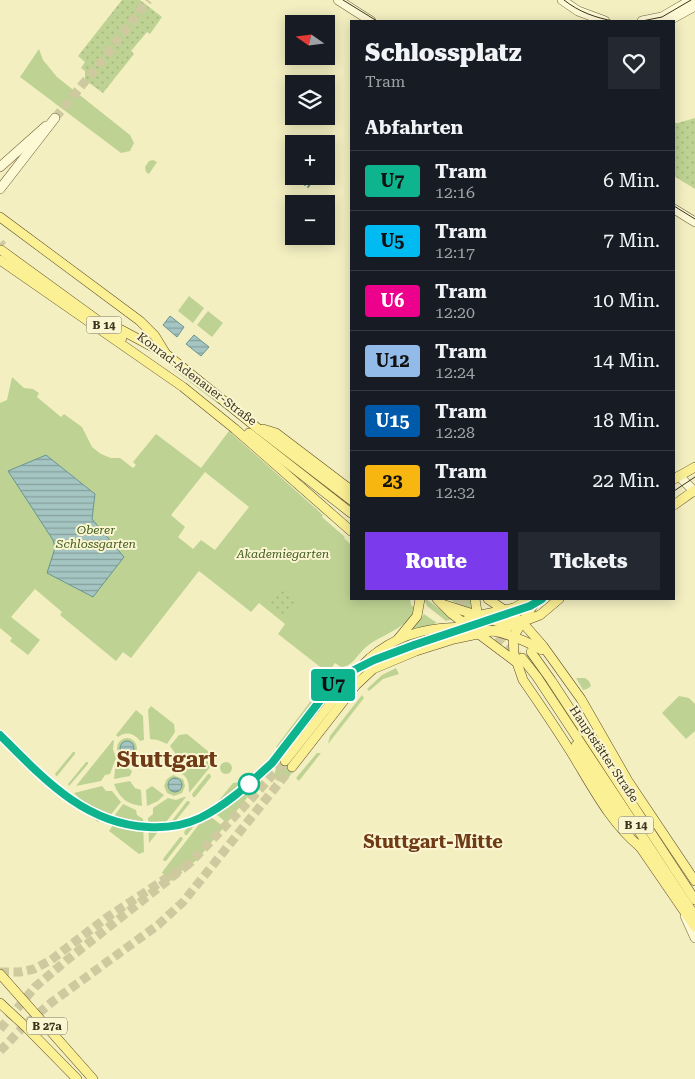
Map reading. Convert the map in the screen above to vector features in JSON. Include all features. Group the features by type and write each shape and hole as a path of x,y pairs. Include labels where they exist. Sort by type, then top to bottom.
{"main road":[{"path":"0,217 140,321 155,336 166,354"},
{"path":"0,226 13,227"},
{"name":"Konrad-Adenauer-Straße","path":"350,499 256,427 166,354 118,328 2,248 207,400 350,512"},
{"path":"0,260 183,388 233,428 350,530"},
{"name":"B 14","path":"256,427 276,433 350,489"},
{"path":"233,428 243,429"},
{"path":"676,478 695,467"},
{"path":"675,504 694,491"},
{"path":"397,640 416,616 420,600"},
{"name":"B 14","path":"438,600 452,614 480,635 519,660"},
{"path":"465,612 471,609 475,600"},
{"path":"475,600 476,616"},
{"name":"B 14","path":"490,600 522,622 543,646 585,705 628,781 695,881"},
{"path":"462,637 467,625 476,616 514,608 528,600"},
{"path":"513,637 536,600"},
{"path":"534,650 532,644 513,637 494,632 467,625 422,632 397,640 369,659 350,680 288,764 373,669 442,643 462,637 494,632 522,622 540,615 557,600"},
{"path":"445,605 476,616 506,623 522,622"},
{"path":"437,629 442,633 442,643"},
{"name":"B 14","path":"513,637 513,647 519,660 523,680 549,716 599,800 625,835 640,848"},
{"path":"519,660 524,651 528,649 547,652"},
{"name":"Hauptstätter Straße","path":"534,650 695,900"},
{"name":"Hauptstätter Straße","path":"519,660 538,677 695,916"},
{"name":"B 14","path":"576,735 575,743 595,777 640,848 695,927"},
{"name":"B 14","path":"604,760 628,781"},
{"name":"B 27a","path":"0,974 92,1079"},
{"path":"0,1003 28,1028 77,1079"},
{"path":"66,1067 70,1079"}],"street":[{"path":"338,0 369,20"},
{"path":"562,0 578,11 602,20"},
{"path":"647,20 662,17 692,0"},
{"path":"670,20 695,6"},
{"path":"0,167 55,119 0,189"},
{"path":"675,210 695,222"},
{"path":"676,478 694,491"},
{"path":"685,886 695,894"},
{"path":"683,911 695,938"}],"green space":[{"path":"122,0 140,0 162,17 150,34 147,32 131,51 134,54 103,93 85,80 85,71 81,68 85,62 78,56"},
{"path":"39,49 43,60 57,77 130,135 134,143 130,151 121,153 20,77"},
{"path":"695,118 695,189 675,177 675,123"},
{"path":"149,161 157,162 149,174 146,172 145,167"},
{"path":"189,296 204,308 193,323 178,311"},
{"path":"208,311 223,323 212,337 197,325"},
{"path":"176,367 252,428 173,369"},
{"path":"12,377 24,388 33,389 39,393 37,397 61,417 64,414 82,427 92,447 101,454 111,458 120,458 133,468 136,465 133,462 156,434 201,468 229,431 345,537 350,544 350,600 410,600 411,605 415,608 412,615 400,627 369,645 351,663 341,667 335,663 328,673 278,634 285,624 259,603 251,612 199,571 131,658 123,652 116,661 60,615 62,612 35,589 11,617 40,640 28,655 10,641 12,638 0,628 0,403 7,400","holes":["205,472 249,507 215,550 201,540 193,549 178,537 185,527 171,515"]},
{"path":"270,445 350,505 350,508"},
{"path":"280,588 296,600 284,615 268,603"},
{"path":"424,600 427,600 453,619 446,621 427,606"},
{"path":"451,600 472,600 470,607 465,608"},
{"path":"424,614 437,623 412,630"},
{"path":"434,632 437,633 436,637 385,656 370,666 357,680 355,679 382,655 400,644"},
{"path":"528,655 544,675 656,848 654,849 526,657"},
{"path":"396,668 399,674 383,679 369,691 367,689 382,675"},
{"path":"576,678 585,678 591,686 583,690"},
{"path":"362,695 364,698 328,744 330,736"},
{"path":"679,696 689,698 695,704 695,731 686,739 662,713"},
{"path":"313,698 318,702 281,750 276,747"},
{"path":"151,706 174,724 175,732 167,744 150,739 148,710"},
{"path":"136,710 143,716 144,740 140,741 130,734 118,737 116,735"},
{"path":"187,734 209,752 209,755 178,762 170,746 179,735"},
{"path":"123,738 131,738 137,744 137,752 131,758 123,758 117,752 117,744"},
{"path":"113,740 116,758 110,774 105,775 101,781 76,786"},
{"path":"73,752 75,754 56,776 55,774"},
{"path":"317,753 321,753 299,781 296,778"},
{"path":"282,759 295,769 288,778 281,782 276,780 274,776 276,768"},
{"path":"119,761 132,771 130,776 114,779 115,769"},
{"path":"209,761 211,766 189,793 188,781 178,772 178,767"},
{"path":"86,762 88,764 69,786 68,784"},
{"path":"226,762 232,768 226,774 220,768"},
{"path":"208,774 211,777 193,797 192,794"},
{"path":"173,775 183,779 185,786 182,793 174,796 167,793 164,786 167,779"},
{"path":"130,781 135,788 141,790 142,806 125,800 114,784"},
{"path":"246,781 254,789 227,823 211,810 233,783"},
{"path":"102,786 106,791 112,791 121,802 109,817 102,817 98,822 79,808 83,802 74,793"},
{"path":"152,786 164,795 158,801 147,806 146,790"},
{"path":"186,797 149,843 148,818 153,814 153,808 168,798 176,800"},
{"path":"187,801 190,803 171,824 171,822"},
{"path":"123,804 136,810 137,815 143,819 144,852 139,854 109,831 113,825 112,819"},
{"path":"203,811 203,814 187,835 185,835 184,832"},
{"path":"207,814 224,827 197,860 181,871 173,881 162,873 163,871"},
{"path":"180,837 183,839 166,861 164,861 163,859"}],"water":[{"path":"170,316 184,327 177,337 163,325"},
{"path":"194,335 209,347 201,356 186,344"},
{"path":"46,455 95,494 92,519 124,557 93,597 47,573 55,548 53,540 8,471"},
{"path":"127,741 132,743 134,748 132,753 127,755 122,753 120,748 122,743"},
{"path":"175,778 180,780 182,785 180,790 175,792 170,790 168,785 170,780"}],"tunnel":[{"path":"55,118 148,0"},
{"path":"0,243 3,246"},
{"path":"459,600 518,655"},
{"path":"0,972 20,972 34,969 51,960 106,918 191,862 285,761"},
{"path":"0,1051 26,1024 52,1002 158,925 183,902 292,767"},
{"path":"0,1029 35,987 191,862"}],"tram line":[{"path":"343,0 375,20"},
{"path":"564,0 588,14 610,20"},
{"path":"647,20 662,17 691,0"},
{"path":"675,207 695,219"},
{"path":"675,490 695,477"},
{"name":"U7","path":"0,735 51,785 92,813 112,821 139,827 164,828 180,825 198,819 213,811 262,773 272,763 329,689 342,676 374,660 530,606 540,600"}],"district":[{"name":"Stuttgart","path":"167,759"},
{"name":"Stuttgart-Mitte","path":"433,841"}],"park label":[{"name":"Oberer Schlossgarten","path":"96,537"},
{"name":"Akademiegarten","path":"283,554"}]}
